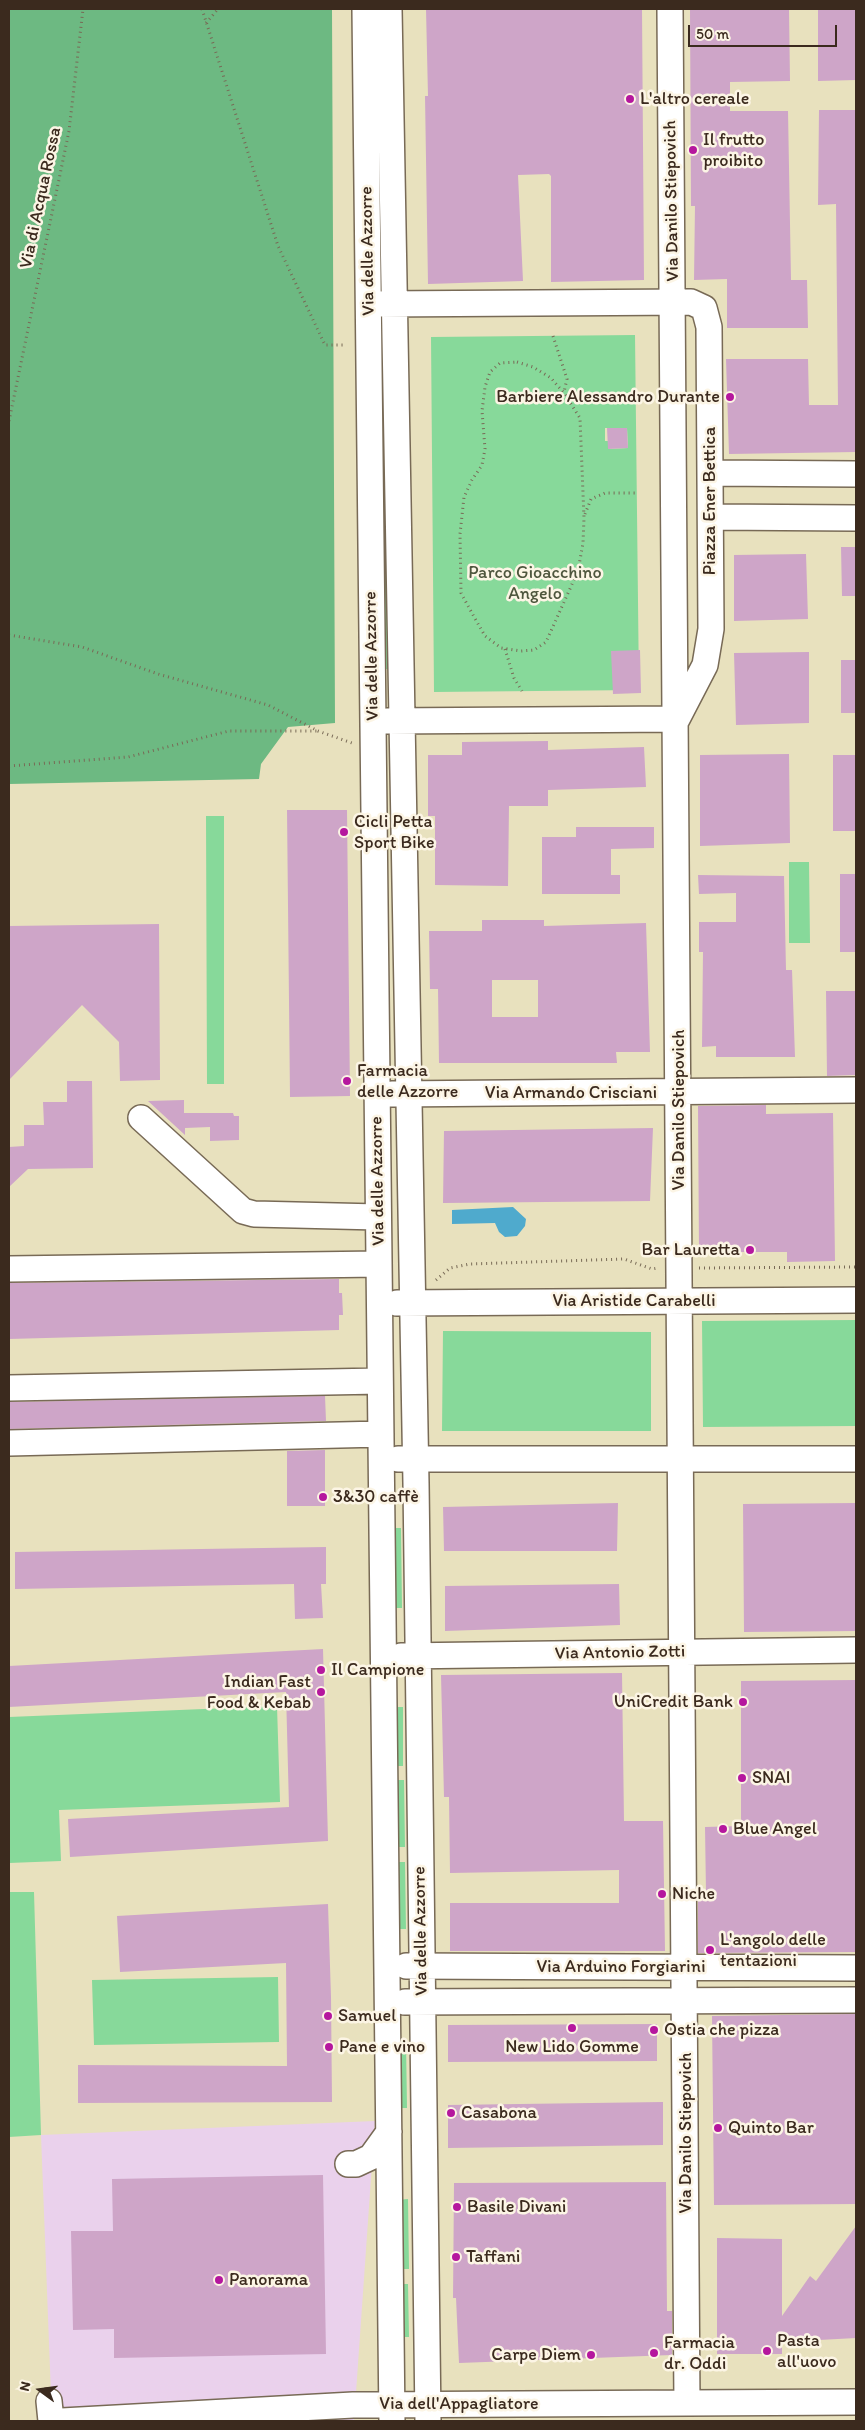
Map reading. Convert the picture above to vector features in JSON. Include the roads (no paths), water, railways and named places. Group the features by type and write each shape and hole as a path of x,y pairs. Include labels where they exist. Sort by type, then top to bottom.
{"street":[{"name":"Via delle Azzorre","path":"365,9 391,2413"},
{"name":"Via delle Azzorre","path":"389,9 413,1302 428,2412"},
{"name":"Via Danilo Stiepovich","path":"670,9 674,303"},
{"name":"Piazza Ener Bettica","path":"369,304 691,302 704,308 708,319 711,517 710,642 702,674 677,719"},
{"name":"Piazza Ener Bettica","path":"674,303 677,719"},
{"path":"710,473 856,474"},
{"path":"711,517 856,518"},
{"name":"Via Danilo Stiepovich","path":"677,719 679,1268 685,1968 682,2409"},
{"path":"373,721 677,719"},
{"name":"Via Armando Crisciani","path":"377,1095 856,1090"},
{"path":"141,1118 243,1211 259,1214 378,1217"},
{"path":"9,1268 379,1264"},
{"name":"Via Aristide Carabelli","path":"413,1302 856,1300"},
{"path":"379,1304 413,1302"},
{"path":"9,1388 380,1381"},
{"path":"9,1444 381,1434"},
{"path":"381,1460 856,1459"},
{"name":"Via Antonio Zotti","path":"383,1657 856,1650"},
{"name":"Via Arduino Forgiarini","path":"387,1967 856,1968"},
{"name":"Via Arduino Forgiarini","path":"387,2002 856,2000"},
{"path":"348,2164 356,2164 371,2157 389,2132"},
{"name":"Via dell'Appagliatore","path":"54,2414 391,2413 682,2409 856,2402"}],"water":[{"path":"513,1207 526,1219 525,1226 517,1236 505,1237 499,1232 495,1223 452,1224 452,1210"}],"place":[{"name":"L'altro cereale","path":"630,99"},
{"name":"Il frutto proibito","path":"693,150"},
{"name":"Barbiere Alessandro Durante","path":"730,397"},
{"name":"Cicli Petta Sport Bike","path":"344,832"},
{"name":"Farmacia delle Azzorre","path":"347,1081"},
{"name":"Bar Lauretta","path":"750,1250"},
{"name":"3&30 caffè","path":"323,1497"},
{"name":"Il Campione","path":"321,1670"},
{"name":"Indian Fast Food & Kebab","path":"321,1692"},
{"name":"UniCredit Bank","path":"743,1702"},
{"name":"SNAI","path":"742,1778"},
{"name":"Blue Angel","path":"723,1829"},
{"name":"Niche","path":"662,1894"},
{"name":"L'angolo delle tentazioni","path":"710,1950"},
{"name":"Samuel","path":"328,2016"},
{"name":"New Lido Gomme","path":"572,2028"},
{"name":"Ostia che pizza","path":"654,2030"},
{"name":"Pane e vino","path":"329,2047"},
{"name":"Casabona","path":"451,2113"},
{"name":"Quinto Bar","path":"718,2128"},
{"name":"Basile Divani","path":"457,2207"},
{"name":"Taffani","path":"456,2257"},
{"name":"Panorama","path":"219,2280"},
{"name":"Pasta all'uovo","path":"767,2351"},
{"name":"Farmacia dr. Oddi","path":"654,2353"},
{"name":"Carpe Diem","path":"591,2355"}],"park label":[{"name":"Parco Gioacchino Angelo","path":"535,583"}]}
